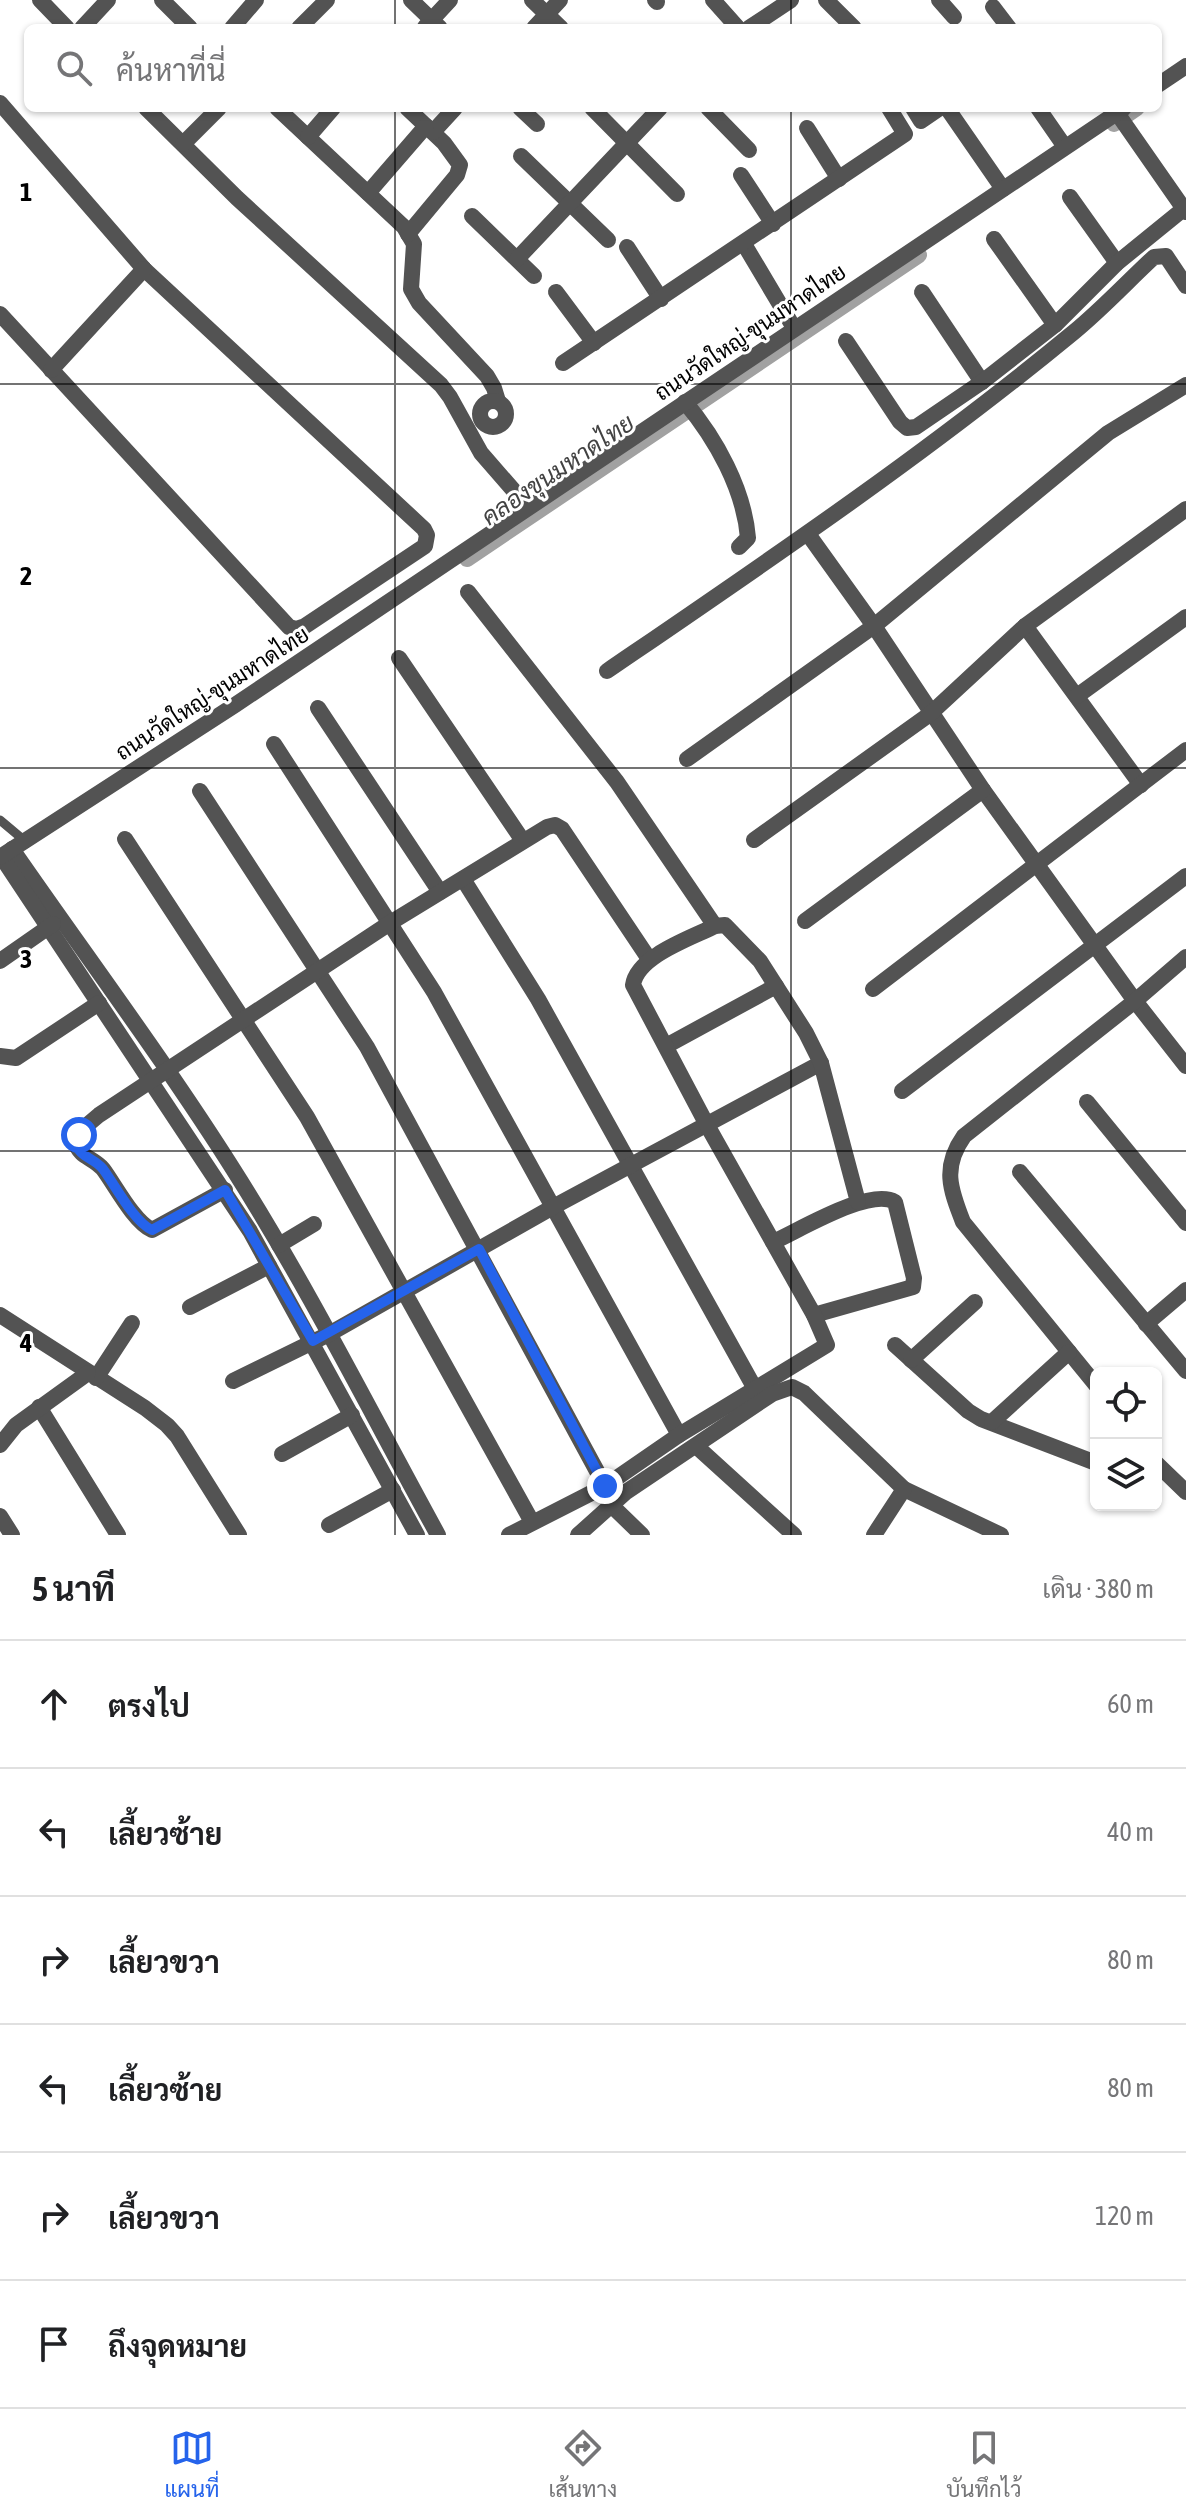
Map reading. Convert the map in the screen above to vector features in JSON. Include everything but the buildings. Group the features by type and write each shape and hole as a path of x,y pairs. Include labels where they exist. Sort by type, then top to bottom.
{"street":[{"path":"40,0 63,24"},
{"path":"86,24 108,0"},
{"path":"162,0 186,24"},
{"path":"235,24 256,0"},
{"path":"311,24 327,0"},
{"path":"411,0 431,24"},
{"path":"433,24 450,0"},
{"path":"532,0 557,24"},
{"path":"538,24 560,0"},
{"path":"713,0 734,24"},
{"path":"755,24 791,0"},
{"path":"826,0 850,24"},
{"path":"939,0 954,17"},
{"path":"993,7 1006,24"},
{"path":"1162,82 1186,66"},
{"path":"0,103 144,269 424,529 427,541 422,550 305,626 296,629 289,627 0,314"},
{"path":"152,112 237,198 441,385 471,439 528,507"},
{"path":"183,144 215,112"},
{"path":"281,112 404,227 414,244 411,289 419,303 487,376 506,411 505,420 498,426 484,424 471,439"},
{"path":"308,137 330,112"},
{"path":"408,234 460,171 460,165 411,112"},
{"path":"368,193 429,129 450,112"},
{"path":"524,112 537,124"},
{"path":"596,112 677,194"},
{"path":"517,259 656,112"},
{"path":"712,112 749,150"},
{"path":"563,363 905,134 891,112"},
{"path":"915,112 921,121 934,112"},
{"path":"950,112 1003,189"},
{"path":"1041,112 1065,147"},
{"name":"ถนนวัดใหญ่-ขุนมหาดไทย","path":"10,854 528,507 688,405 794,328 1117,112"},
{"path":"846,341 907,428 916,427 982,382 1055,325 1117,263 1185,209 1121,112"},
{"path":"807,128 839,179"},
{"path":"521,156 608,240"},
{"path":"741,175 773,224"},
{"path":"1070,197 1117,263"},
{"path":"472,216 534,276"},
{"path":"994,239 1055,325"},
{"path":"744,244 794,328"},
{"path":"627,247 661,299"},
{"path":"607,671 808,534 1076,330 1154,257 1166,256 1186,286"},
{"path":"51,370 144,269"},
{"path":"556,292 594,343"},
{"path":"922,292 982,382"},
{"path":"687,759 874,626 1108,433 1186,385"},
{"path":"688,405 719,451 733,483 748,538 739,547"},
{"path":"754,840 930,714 1025,626 1186,509"},
{"path":"808,534 874,626 983,790 1135,1001 1186,1066"},
{"path":"468,592 617,782 715,926"},
{"path":"1077,696 1186,617"},
{"path":"1025,626 1141,785"},
{"path":"399,658 523,841"},
{"path":"318,708 440,892"},
{"path":"274,744 434,992 679,1435"},
{"path":"873,989 1186,750"},
{"path":"805,921 983,790"},
{"path":"200,791 367,1047 605,1486"},
{"path":"225,1190 152,1230 140,1221 100,1165 79,1152 76,1143 86,1126 390,923 547,827 559,827 649,959"},
{"path":"125,839 307,1117 532,1522"},
{"path":"10,854 99,1003 225,1190 313,1341 417,1535"},
{"path":"902,1091 1186,876"},
{"path":"463,879 538,999 754,1387"},
{"path":"0,961 54,924"},
{"path":"54,924 168,1071 234,1170 329,1334 438,1535"},
{"path":"509,1535 605,1486 754,1387 827,1345 814,1315 707,1125 633,985 637,972 649,959 715,926 725,925 760,961 806,1033 821,1063 858,1202"},
{"path":"1090,1378 963,1222 953,1199 949,1166 964,1136 1186,957"},
{"path":"666,1046 776,986"},
{"path":"0,1056 16,1058 99,1003"},
{"path":"233,1381 329,1334 553,1207 821,1063"},
{"path":"1087,1102 1186,1223"},
{"path":"1020,1172 1186,1371"},
{"path":"773,1242 858,1202 889,1199 895,1202 914,1278 913,1287 814,1315"},
{"path":"279,1245 314,1224"},
{"path":"190,1307 269,1266"},
{"path":"1146,1324 1186,1290"},
{"path":"911,1360 975,1302"},
{"path":"0,1315 167,1425 239,1535"},
{"path":"0,1445 16,1425 39,1407 92,1375 132,1323"},
{"path":"895,1345 968,1411 1090,1461"},
{"path":"992,1422 1069,1352"},
{"path":"578,1535 610,1504 772,1394 792,1387 804,1393 904,1489 1001,1535"},
{"path":"39,1407 118,1535"},
{"path":"282,1454 352,1415"},
{"path":"370,1448 386,1441"},
{"path":"696,1446 794,1535"},
{"path":"1162,1469 1186,1492"},
{"path":"874,1535 904,1489"},
{"path":"329,1525 393,1490"},
{"path":"610,1504 642,1535"},
{"path":"0,1516 12,1535"}],"lane":[{"path":"0,820 10,854"}],"waterway":[{"name":"คลองขุนมหาดไทย","path":"1114,124 1131,112"},
{"name":"คลองขุนมหาดไทย","path":"467,559 919,255"}],"route":[{"path":"79,1135 76,1143 79,1152 100,1165 140,1221 152,1230 225,1190 313,1341 479,1249 605,1486"}]}
